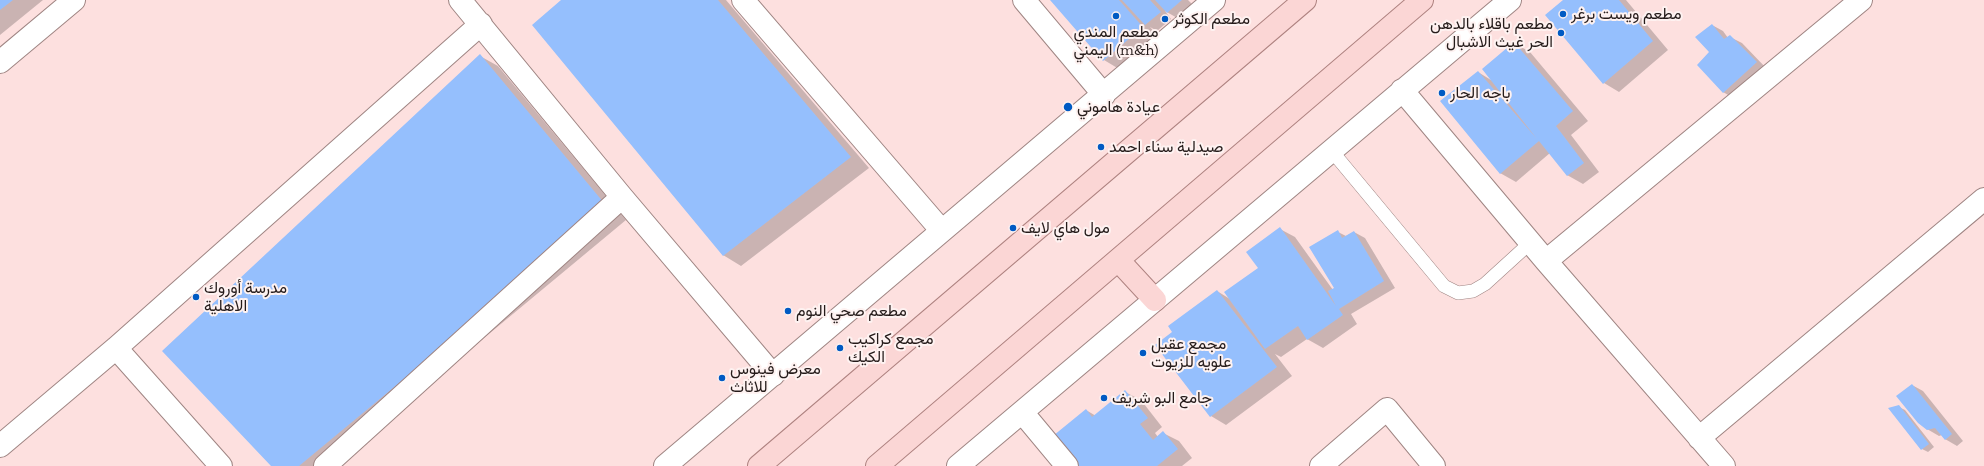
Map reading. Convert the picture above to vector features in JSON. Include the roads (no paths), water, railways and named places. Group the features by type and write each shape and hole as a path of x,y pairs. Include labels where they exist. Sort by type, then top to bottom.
{"main road":[{"path":"759,466 1305,0"},
{"path":"878,466 1422,0"},
{"path":"1119,261 1155,300"}],"street":[{"path":"0,62 74,0"},
{"path":"460,0 622,197 773,375"},
{"path":"744,0 942,231"},
{"path":"1024,0 1104,95"},
{"path":"665,466 1104,95 1214,0"},
{"path":"958,466 1510,0"},
{"path":"1546,261 1861,0"},
{"path":"0,446 116,348 481,24"},
{"path":"1402,90 1546,261 1724,466"},
{"path":"336,463 622,197"},
{"path":"1699,438 1984,200"},
{"path":"116,348 222,466"},
{"path":"1321,466 1387,409 1434,466"},
{"path":"1022,412 1067,466"}],"lane":[{"path":"1331,150 1444,286 1458,293 1473,291 1485,284 1530,242"}],"place":[{"name":"مطعم ويست برغر","path":"1563,14"},
{"name":"مطعم المندي اليمني (m&h)","path":"1116,16"},
{"name":"مطعم الكوثر","path":"1165,19"},
{"name":"مطعم باقلاء بالدهن الحر غيث الاشبال","path":"1561,33"},
{"name":"باجه الحار","path":"1442,93"},
{"name":"عيادة هاموني","path":"1068,107"},
{"name":"صيدلية سناء احمد","path":"1101,147"},
{"name":"مول هاي لايف","path":"1013,228"},
{"name":"مدرسة أوروك الاهلية","path":"196,297"},
{"name":"مطعم صحي النوم","path":"788,311"},
{"name":"مجمع كراكيب الكيك","path":"840,348"},
{"name":"مجمع عقيل علويه للزيوت","path":"1143,353"},
{"name":"معرض فينوس للاثاث","path":"722,378"},
{"name":"جامع البو شريف","path":"1104,398"}]}
